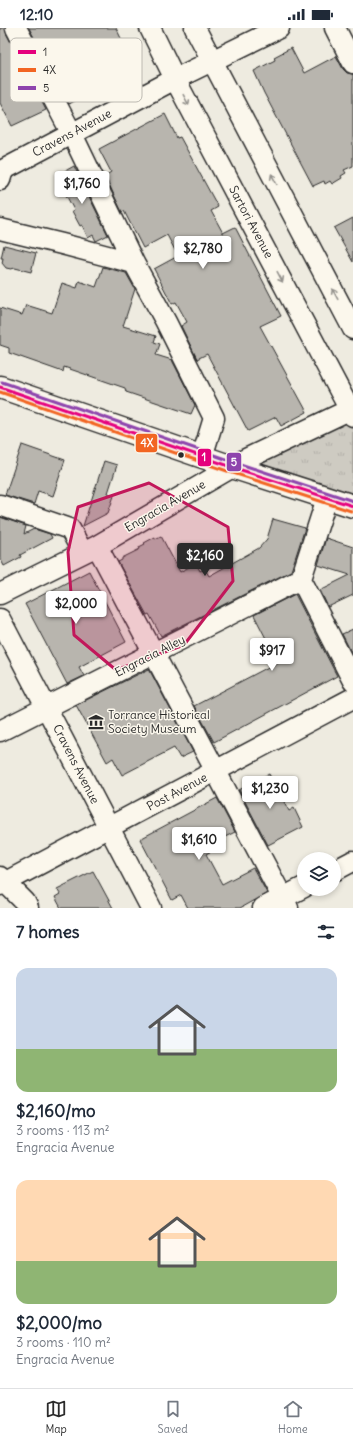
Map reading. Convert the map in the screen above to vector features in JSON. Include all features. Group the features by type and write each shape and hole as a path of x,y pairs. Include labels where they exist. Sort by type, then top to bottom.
{"main road":[{"path":"0,387 232,467 353,506"}],"street":[{"path":"16,28 21,38"},
{"name":"Sartori Avenue","path":"150,28 175,79 352,411"},
{"path":"195,28 353,329"},
{"name":"Cravens Avenue","path":"142,97 279,28"},
{"path":"335,28 353,62"},
{"path":"55,102 134,264 166,322 214,418 202,456"},
{"name":"Cravens Avenue","path":"0,180 3,170 132,102"},
{"path":"0,229 134,264"},
{"name":"Engracia Avenue","path":"0,594 90,550 232,467 352,411"},
{"path":"327,498 300,582 304,585 353,681"},
{"path":"0,505 70,529 90,550 153,654 286,903"},
{"name":"Engracia Alley","path":"0,731 294,582 300,582"},
{"name":"Cravens Avenue","path":"0,619 151,908"},
{"name":"Post Avenue","path":"2,882 109,828 353,698"},
{"path":"341,867 353,861"},
{"path":"2,882 26,902 28,908"},
{"path":"263,908 286,903 297,893"}],"highlighted area":[{"path":"149,483 228,527 233,581 184,645 116,670 74,635 68,552 78,507"}],"green space":[{"path":"353,416 353,506 246,459"}],"building":[{"path":"0,28 5,28 10,41 10,102 42,102 46,110 12,126 0,103"},
{"path":"29,28 116,28 121,38 34,38"},
{"path":"291,48 304,73 336,56 343,69 347,73 353,74 353,166 344,170 346,173 341,176 342,178 332,184 330,181 325,184 324,181 313,186 254,71 275,60 274,57"},
{"path":"165,114 177,138 180,137 218,207 211,211 223,233 235,227 281,316 260,326 307,412 281,426 276,417 248,431 207,354 197,359 181,326 187,322 176,302 172,304 154,269 178,256 167,235 143,248 124,211 122,212 105,176 111,172 99,149"},
{"path":"74,166 108,235 96,241 93,235 88,238 82,225 80,226 66,195 68,194 58,175"},
{"path":"353,218 353,262 334,228"},
{"path":"4,245 36,253 31,272 15,268 6,268 2,263 3,258 1,258"},
{"path":"103,267 126,273 135,289 123,326 156,336 154,342 160,344 156,355 172,360 195,405 191,414 126,392 125,388 64,367 63,372 9,353 9,348 0,345 0,308 22,315 26,305 52,313 62,283 77,288 79,281 96,287"},
{"path":"22,445 65,460 53,496 38,491 34,504 5,495"},
{"path":"104,461 117,465 108,493 114,496 108,513 83,526"},
{"path":"0,517 26,526 24,534 34,529 50,534 52,538 20,555 21,557 4,566 0,558"},
{"path":"273,519 305,528 291,571 161,636 149,614 147,615 118,562 122,560 122,558 140,549 139,547 145,544 144,543 155,537 155,539 161,536 180,572 196,563 200,571 205,569 209,576 259,548 267,539"},
{"path":"326,538 353,547 353,595 328,607 320,590 350,575 318,565"},
{"path":"89,571 126,642 79,667 84,676 67,684 25,604"},
{"path":"295,594 337,676 214,742 194,706 278,662 254,615"},
{"path":"353,629 353,656 342,634"},
{"name":"Torrance Historical Society Museum","path":"149,669 193,752 180,758 174,748 122,775 113,758 107,762 76,705"},
{"path":"269,774 289,811 294,808 303,827 268,845 239,790"},
{"path":"217,798 235,832 223,838 226,843 206,854 222,884 253,868 267,893 240,908 188,908 181,895 172,900 140,839"},
{"path":"93,871 113,908 61,908 55,897 60,894 57,889"}],"transit line":[{"name":"5","path":"2,382 234,462 353,501"},
{"name":"1","path":"0,387 232,467 353,506"},
{"name":"4X","path":"0,392 230,472 351,511"}],"place":[{"name":"Torrance Historical Society Museum","path":"96,722"}]}
